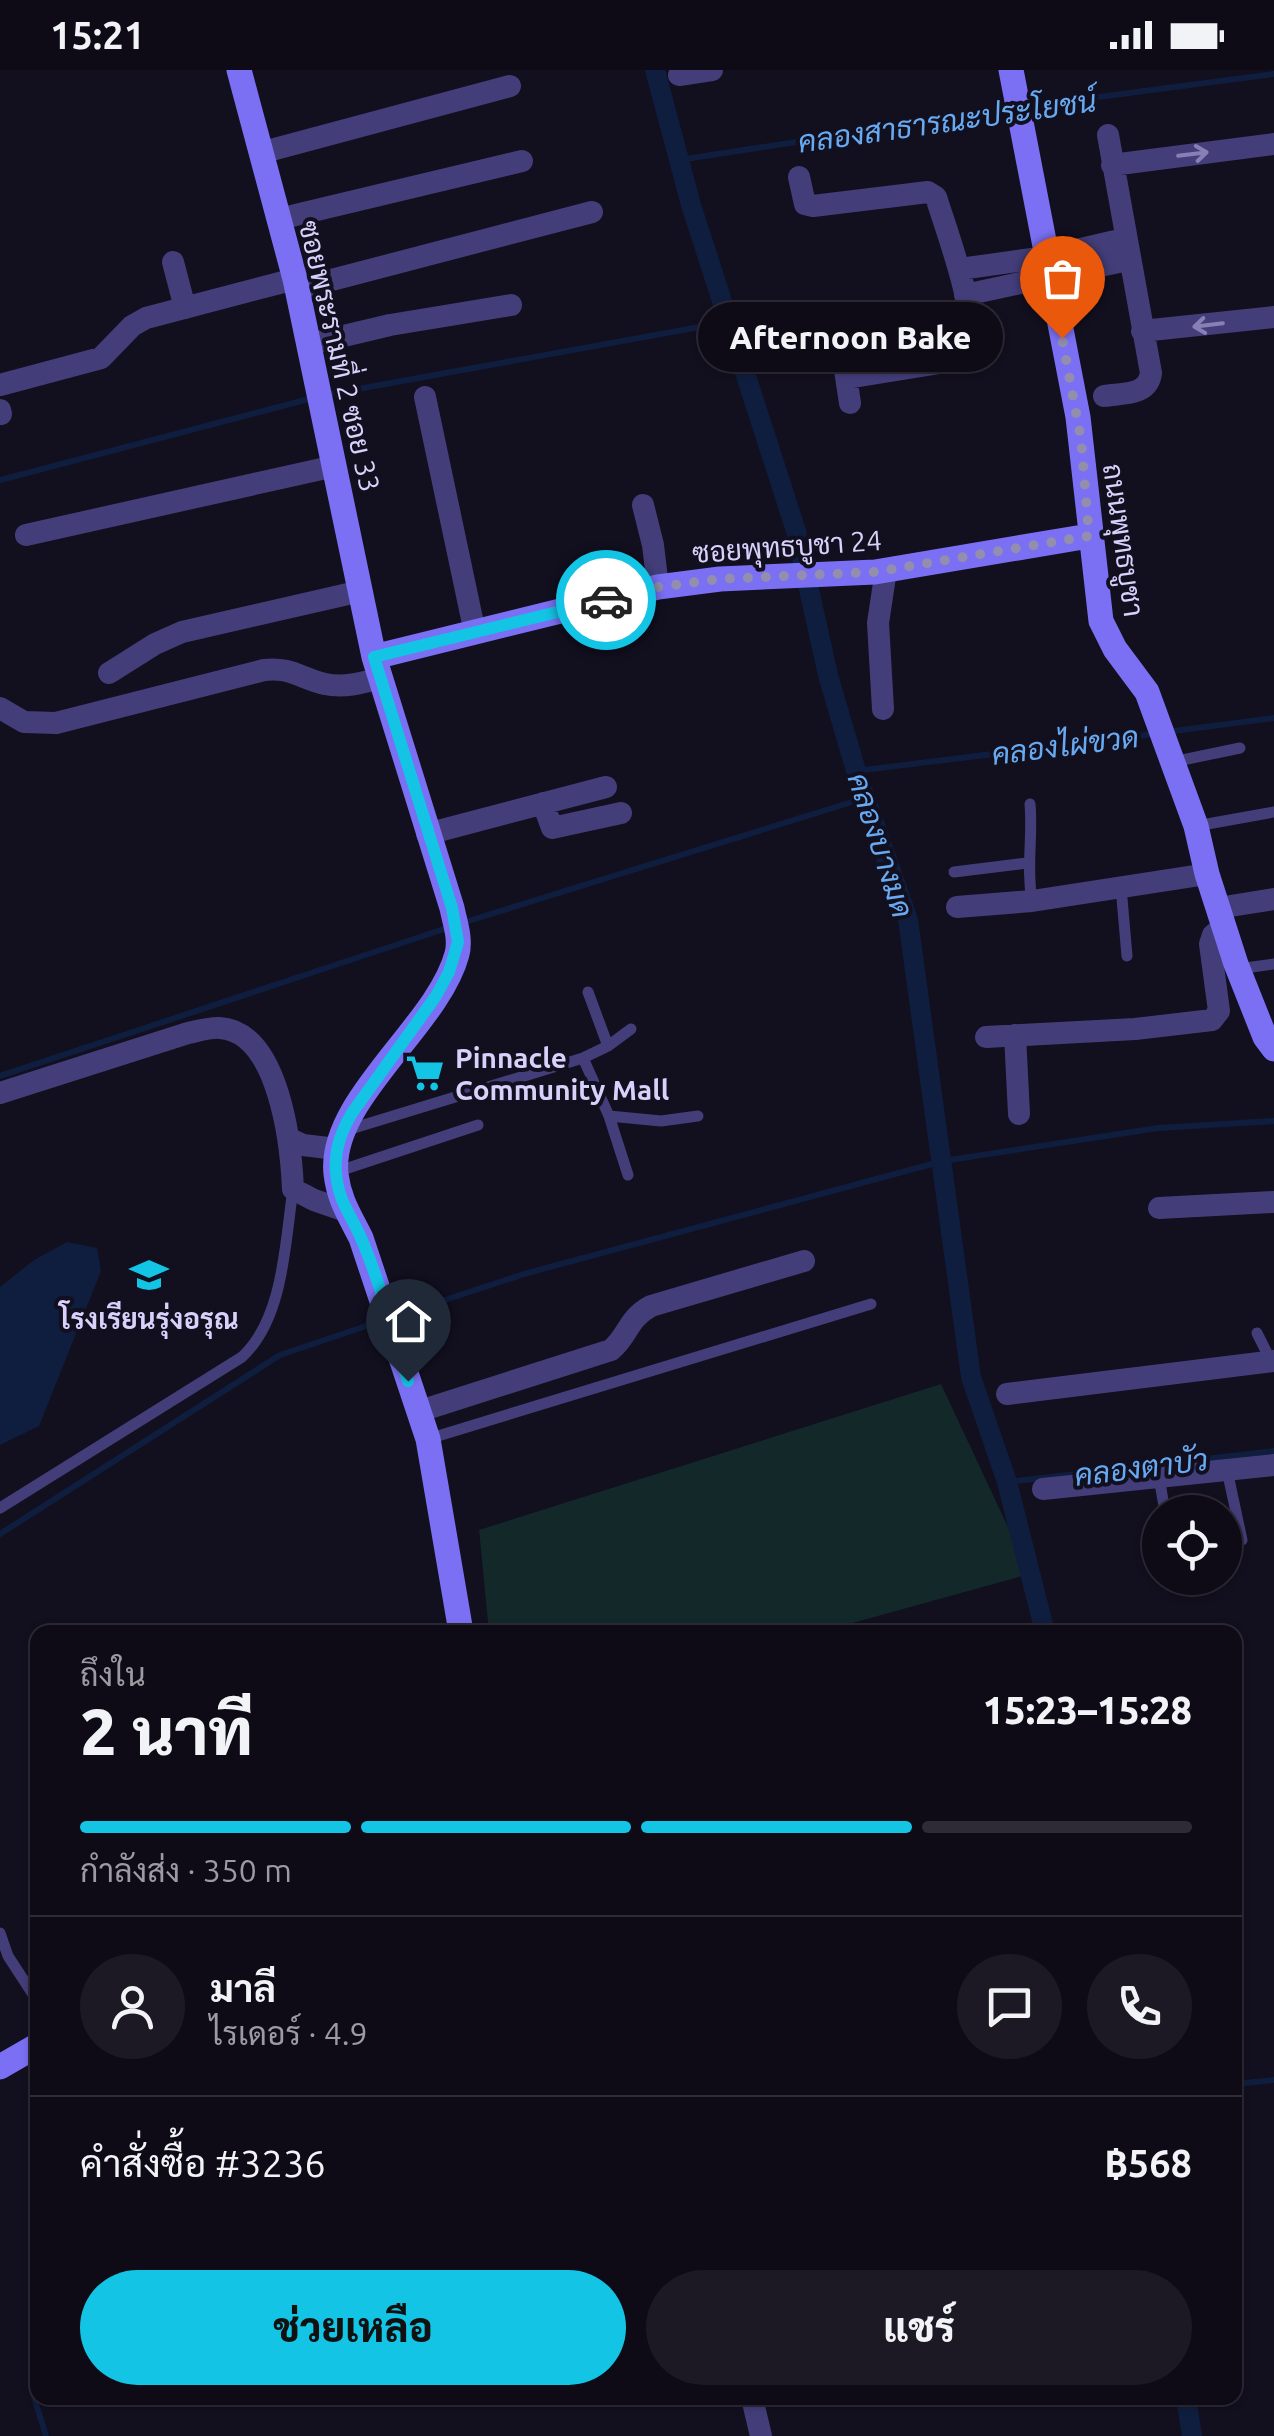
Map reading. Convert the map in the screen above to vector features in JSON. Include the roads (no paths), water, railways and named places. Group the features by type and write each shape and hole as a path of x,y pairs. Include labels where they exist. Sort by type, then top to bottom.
{"street":[{"name":"ซอยพระรามที่ 2 ซอย 33","path":"238,70 296,284 380,677 452,908 458,942 456,956 436,996 338,1151"},
{"path":"679,76 712,70"},
{"path":"260,153 510,86"},
{"name":"ถนนพุทธบูชา","path":"1016,93 1078,417 1101,621 1115,649 1148,692 1196,826 1238,969 1265,1037 1274,1048"},
{"path":"1104,396 1144,389 1151,373 1108,134"},
{"path":"1112,165 1274,144"},
{"path":"279,219 522,161"},
{"path":"799,177 805,204 813,206 928,192 936,197 960,270 968,349 960,357 845,367 850,403"},
{"path":"0,385 101,358 132,326 146,318 592,212"},
{"path":"965,295 1048,266 1126,249"},
{"path":"173,262 184,308"},
{"path":"960,270 1048,266"},
{"path":"310,344 511,305"},
{"path":"1142,331 1274,317"},
{"path":"425,397 475,634"},
{"path":"26,535 335,466"},
{"path":"643,505 658,587"},
{"name":"ซอยพุทธบูชา 24","path":"380,677 475,634 658,587 720,579 880,571 1089,536"},
{"path":"880,571 878,623 883,709"},
{"path":"110,673 182,632 360,591"},
{"path":"0,708 24,722 56,723 264,670 285,668 340,686 380,677"},
{"path":"428,834 606,786"},
{"path":"543,803 552,828 622,813"},
{"path":"957,908 1207,874"},
{"path":"986,1037 1135,1029 1212,1020 1219,1010 1210,944 1221,917 1274,899"},
{"path":"0,1093 143,1045 219,1028 239,1033 262,1056 290,1139 293,1189 344,1210"},
{"path":"1014,1035 1019,1114"},
{"path":"290,1139 303,1146 338,1151 344,1210 361,1238 428,1439 460,1625"},
{"path":"1159,1208 1274,1202"},
{"path":"420,1410 611,1350 631,1319 651,1306 804,1262"},
{"path":"1007,1394 1272,1361"},
{"path":"1043,1489 1274,1465"},
{"path":"0,2067 30,2050"},
{"path":"754,2405 761,2436"}],"lane":[{"path":"1169,751 1240,748"},
{"path":"1030,804 1032,842 1027,863 1032,900"},
{"path":"1196,826 1274,812"},
{"path":"954,872 1027,863"},
{"path":"1121,887 1128,956"},
{"path":"1238,969 1274,964"},
{"path":"588,992 608,1046"},
{"path":"338,1151 583,1058 631,1029"},
{"path":"583,1058 609,1116 628,1175"},
{"path":"609,1116 662,1122 698,1116"},
{"path":"338,1151 478,1125"},
{"path":"0,1508 242,1357 253,1346 274,1300 293,1189"},
{"path":"428,1439 871,1304"},
{"path":"1256,1334 1272,1361"},
{"path":"1227,1470 1232,1495"},
{"path":"1159,1477 1162,1495"},
{"path":"0,1933 8,1956 30,1990"}],"water":[{"path":"67,1242 97,1248 101,1271 39,1426 0,1445 0,1287 34,1260"}],"waterway":[{"name":"คลองบางมด","path":"655,70 691,205 796,531 828,675 856,771 908,920 971,1377 1007,1482 1043,1625"},
{"name":"คลองสาธารณะประโยชน์","path":"1022,107 1274,74"},
{"name":"คลองสาธารณะประโยชน์","path":"679,160 1010,109"},
{"path":"325,395 727,322"},
{"path":"0,480 313,398"},
{"name":"คลองไผ่ขวด","path":"1166,732 1274,718"},
{"name":"คลองไผ่ขวด","path":"856,771 1154,734"},
{"path":"462,923 865,798"},
{"path":"0,1076 450,927"},
{"path":"393,1317 524,1274 943,1161 1158,1128 1274,1121"},
{"path":"0,1534 280,1355 381,1321"},
{"name":"คลองตาบัว","path":"1007,1482 1274,1451"},
{"path":"1242,2083 1274,2080"},
{"path":"36,2405 46,2436"},
{"name":"คลองบางมด","path":"1187,2405 1192,2436"}],"place":[{"name":"Afternoon Bake","path":"1062,338"},
{"name":"Pinnacle Community Mall","path":"425,1073"},
{"name":"โรงเรียนรุ่งอรุณ","path":"149,1275"}]}
